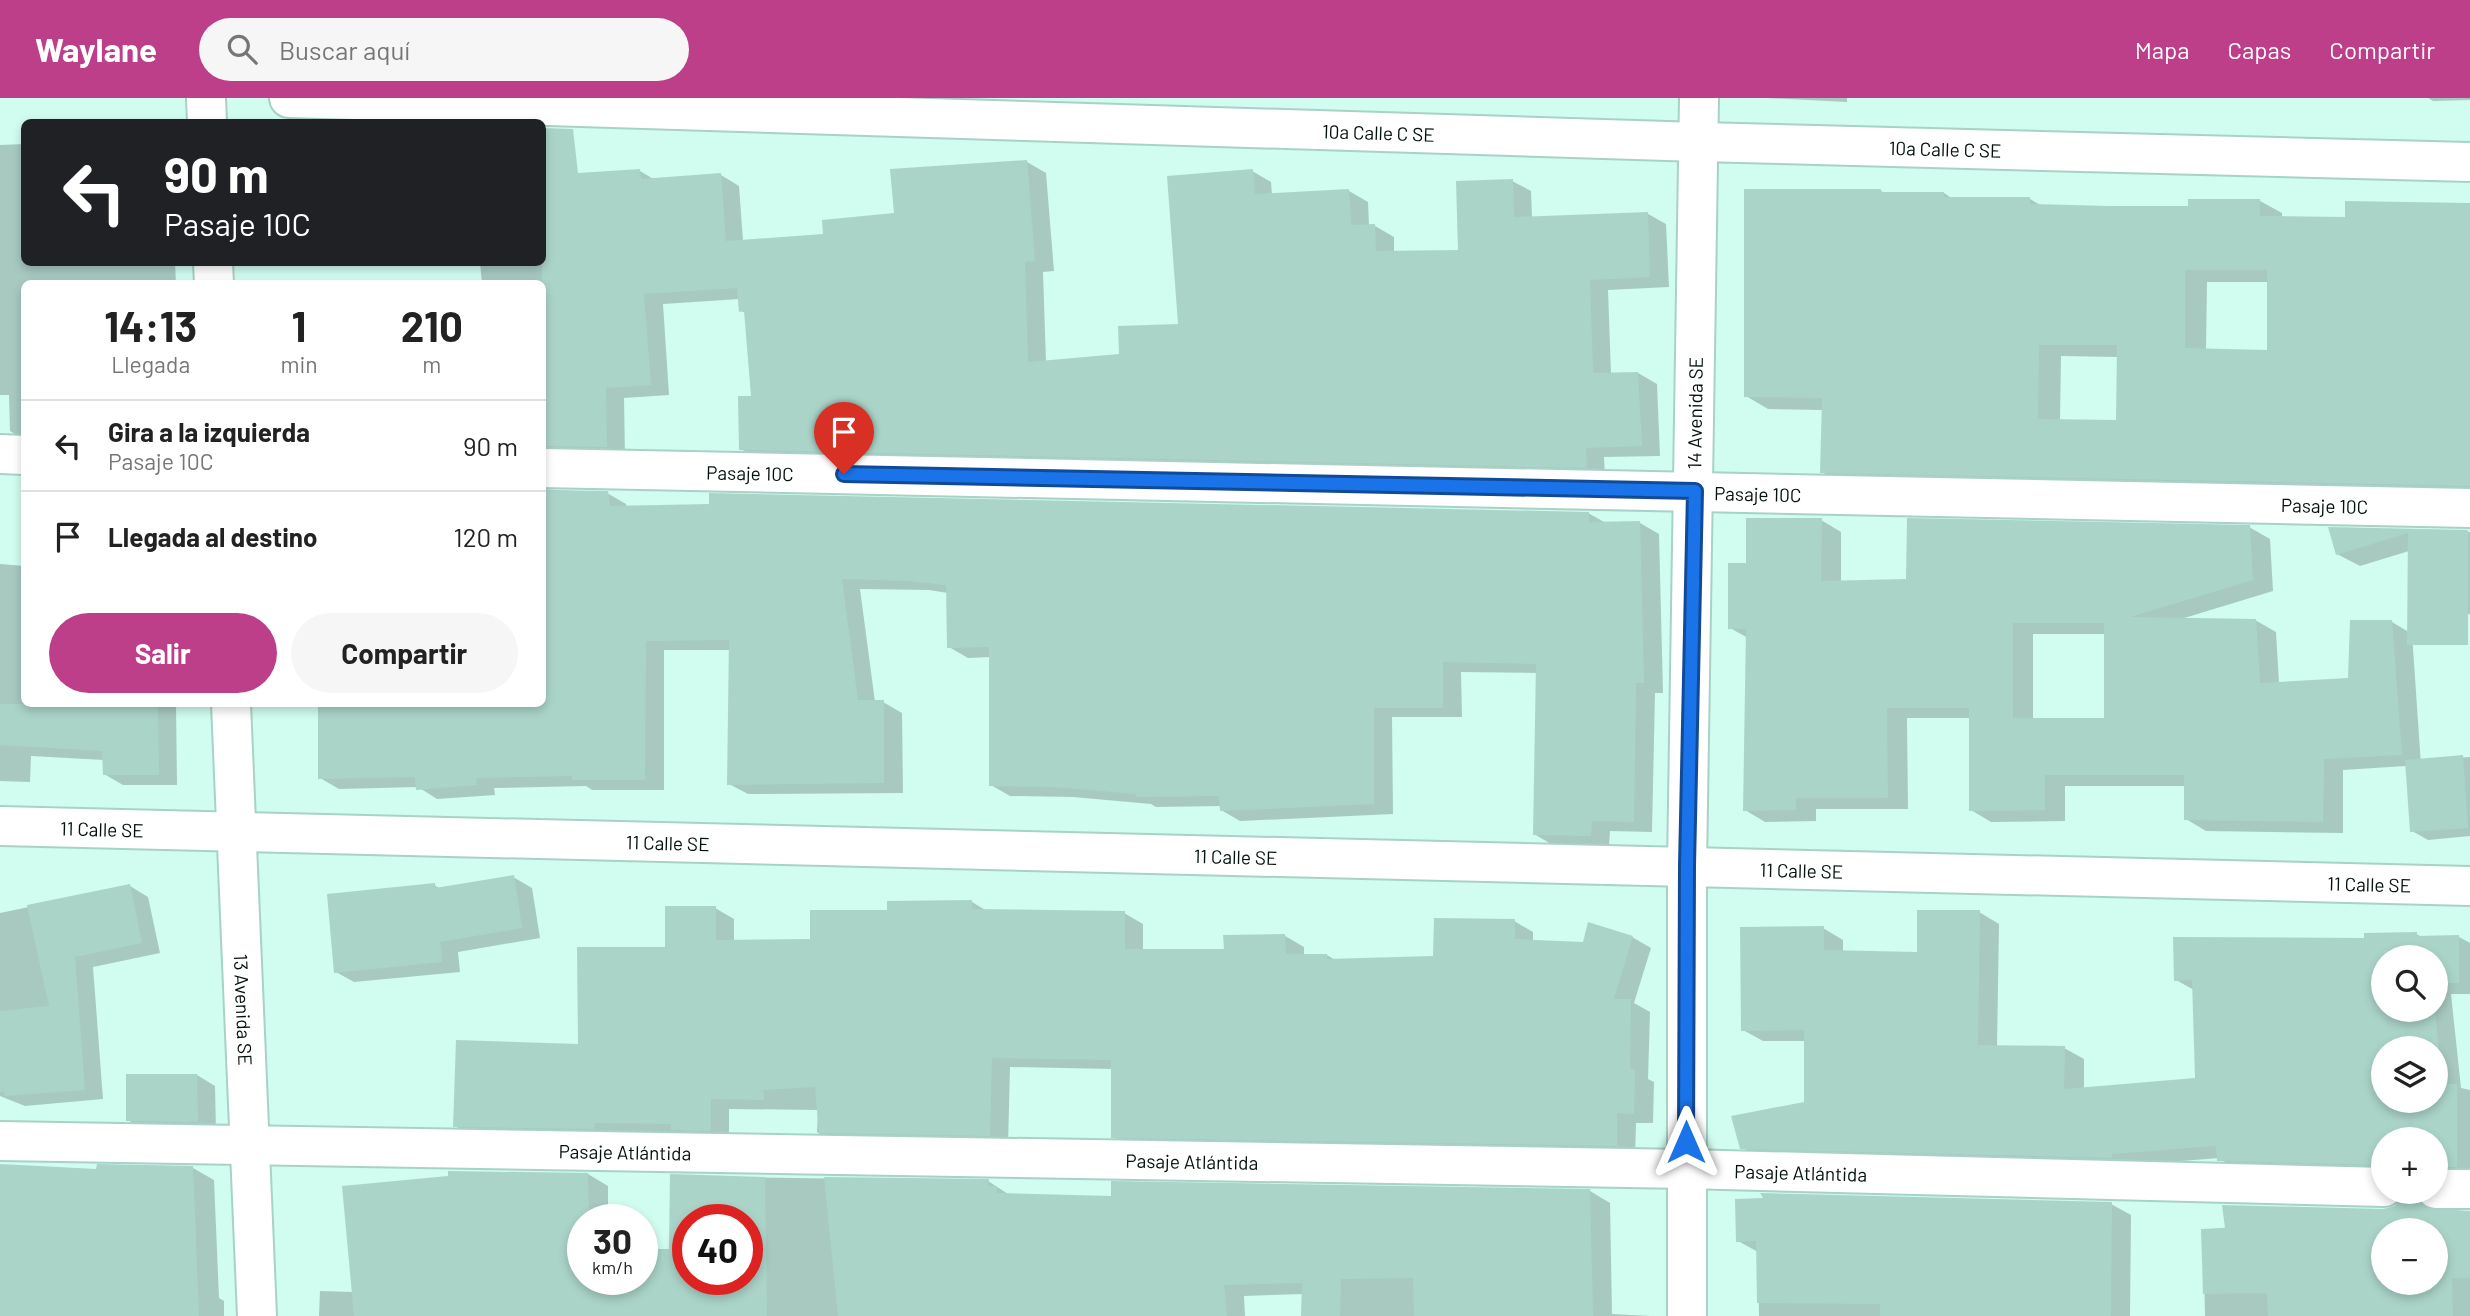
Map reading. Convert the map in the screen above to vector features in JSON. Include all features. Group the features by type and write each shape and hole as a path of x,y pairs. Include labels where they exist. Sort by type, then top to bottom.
{"street":[{"path":"206,98 207,119"},
{"name":"10a Calle C SE","path":"289,98 1699,142 2470,162"},
{"name":"14 Avenida SE","path":"1687,1316 1687,866 1695,491 1699,98"},
{"path":"0,454 21,455"},
{"name":"Pasaje 10C","path":"546,468 2470,508"},
{"name":"13 Avenida SE","path":"231,707 257,1316"},
{"name":"11 Calle SE","path":"0,826 2470,886"},
{"name":"Pasaje Atlántida","path":"0,1141 1686,1169 2371,1187"},
{"path":"2448,1189 2470,1189"}],"building":[{"path":"546,128 573,129 578,173 640,169 641,179 721,173 726,241 823,234 822,220 894,213 890,169 1027,160 1035,261 1025,262 1028,362 1119,354 1118,326 1178,324 1167,176 1253,169 1255,194 1349,189 1351,225 1375,224 1376,251 1458,250 1456,181 1513,179 1514,217 1648,212 1650,277 1590,280 1593,373 1638,372 1642,446 1586,448 1587,468 739,450 738,396 751,396 744,311 739,312 737,288 644,294 651,385 606,388 607,447 546,446 546,280 542,280 542,266 546,266"},
{"path":"1744,189 1881,189 1881,192 1944,192 1944,197 2030,197 2030,204 2109,206 2188,206 2188,199 2260,199 2260,216 2345,217 2345,201 2470,203 2470,486 1820,473 1822,398 1744,397","holes":["2185,270 2267,270 2267,350 2185,348","2039,345 2117,345 2116,420 2038,419"]},
{"path":"546,490 608,491 610,506 709,504 709,493 1589,512 1589,522 1640,521 1644,683 1636,683 1634,822 1592,821 1591,836 1533,835 1536,664 1443,662 1443,708 1374,708 1374,804 1220,811 1219,796 1136,797 1136,794 1053,787 989,786 989,647 947,648 946,585 908,581 842,579 858,700 884,700 884,783 727,785 729,640 646,641 645,780 572,780 572,776 476,778 477,785 416,790 415,777 318,779 318,707 546,707"},
{"path":"1746,518 1822,518 1821,581 1906,579 1907,518 2250,525 2253,580 2130,617 2256,619 2260,683 2348,678 2350,620 2392,620 2402,755 2324,759 2323,822 2184,820 2184,775 2045,775 2045,810 1969,811 1969,708 1887,708 1888,798 1796,798 1796,810 1743,811 1746,629 1728,629 1728,563 1746,563","holes":["2013,623 2104,623 2104,718 2013,718"]},
{"path":"2328,527 2468,530 2468,645 2407,645 2408,533 2336,555"},
{"path":"0,704 21,704 21,707 158,707 159,775 103,775 102,751 0,745"},
{"path":"2463,755 2468,828 2410,832 2405,760"},
{"path":"514,875 522,928 440,942 442,962 334,973 327,894 435,883 435,888"},
{"path":"130,884 142,943 75,957 85,1090 4,1096 5,1092 0,1092 0,1011 49,1006 27,905"},
{"path":"972,900 972,909 1125,911 1125,949 1224,949 1223,935 1285,934 1286,954 1327,954 1327,959 1433,956 1434,918 1515,919 1515,939 1583,942 1588,922 1633,936 1614,999 1631,999 1630,1069 1635,1069 1634,1114 1617,1113 1617,1146 1111,1138 1111,1060 992,1058 990,1136 819,1133 815,1087 763,1090 764,1100 711,1099 711,1131 671,1130 671,1124 595,1123 594,1129 453,1127 456,1040 578,1044 577,947 665,947 665,906 716,906 716,940 810,939 810,910 887,910 887,901"},
{"path":"1917,910 1980,910 1978,1045 2065,1046 2064,1089 2195,1078 2192,980 2174,981 2173,937 2364,938 2364,933 2417,932 2417,936 2459,935 2459,983 2448,983 2448,945 2371,945 2371,1022 2436,1022 2437,1036 2371,1036 2371,1113 2448,1113 2448,1084 2457,1084 2457,1167 2448,1167 2448,1127 2371,1127 2371,1165 2217,1161 2216,1146 2112,1154 2112,1158 1740,1149 1731,1116 1804,1102 1804,1030 1741,1031 1740,927 1824,926 1824,950 1917,952"},
{"path":"126,1074 197,1074 198,1122 126,1121"},
{"path":"0,1164 96,1169 97,1164 193,1166 199,1316 0,1316"},
{"path":"448,1171 588,1173 589,1204 567,1204 567,1295 658,1295 658,1249 669,1249 670,1174 765,1177 767,1316 354,1316 342,1186 448,1176"},
{"path":"824,1177 989,1179 988,1186 997,1186 997,1193 1111,1196 1111,1181 1590,1189 1593,1316 1414,1316 1413,1278 1341,1279 1340,1316 1301,1316 1302,1283 1224,1285 1227,1316 838,1316"},
{"path":"1760,1193 2112,1202 2111,1316 1880,1316 1880,1304 1757,1303 1756,1241 1736,1242 1735,1199 1763,1198"},
{"path":"2396,1204 2422,1204 2426,1208 2470,1211 2470,1278 2452,1278 2453,1316 2268,1316 2267,1293 2203,1294 2201,1229 2225,1228 2222,1205 2383,1209"}],"route":[{"path":"844,474 1695,491 1687,866 1686,1142"}]}
